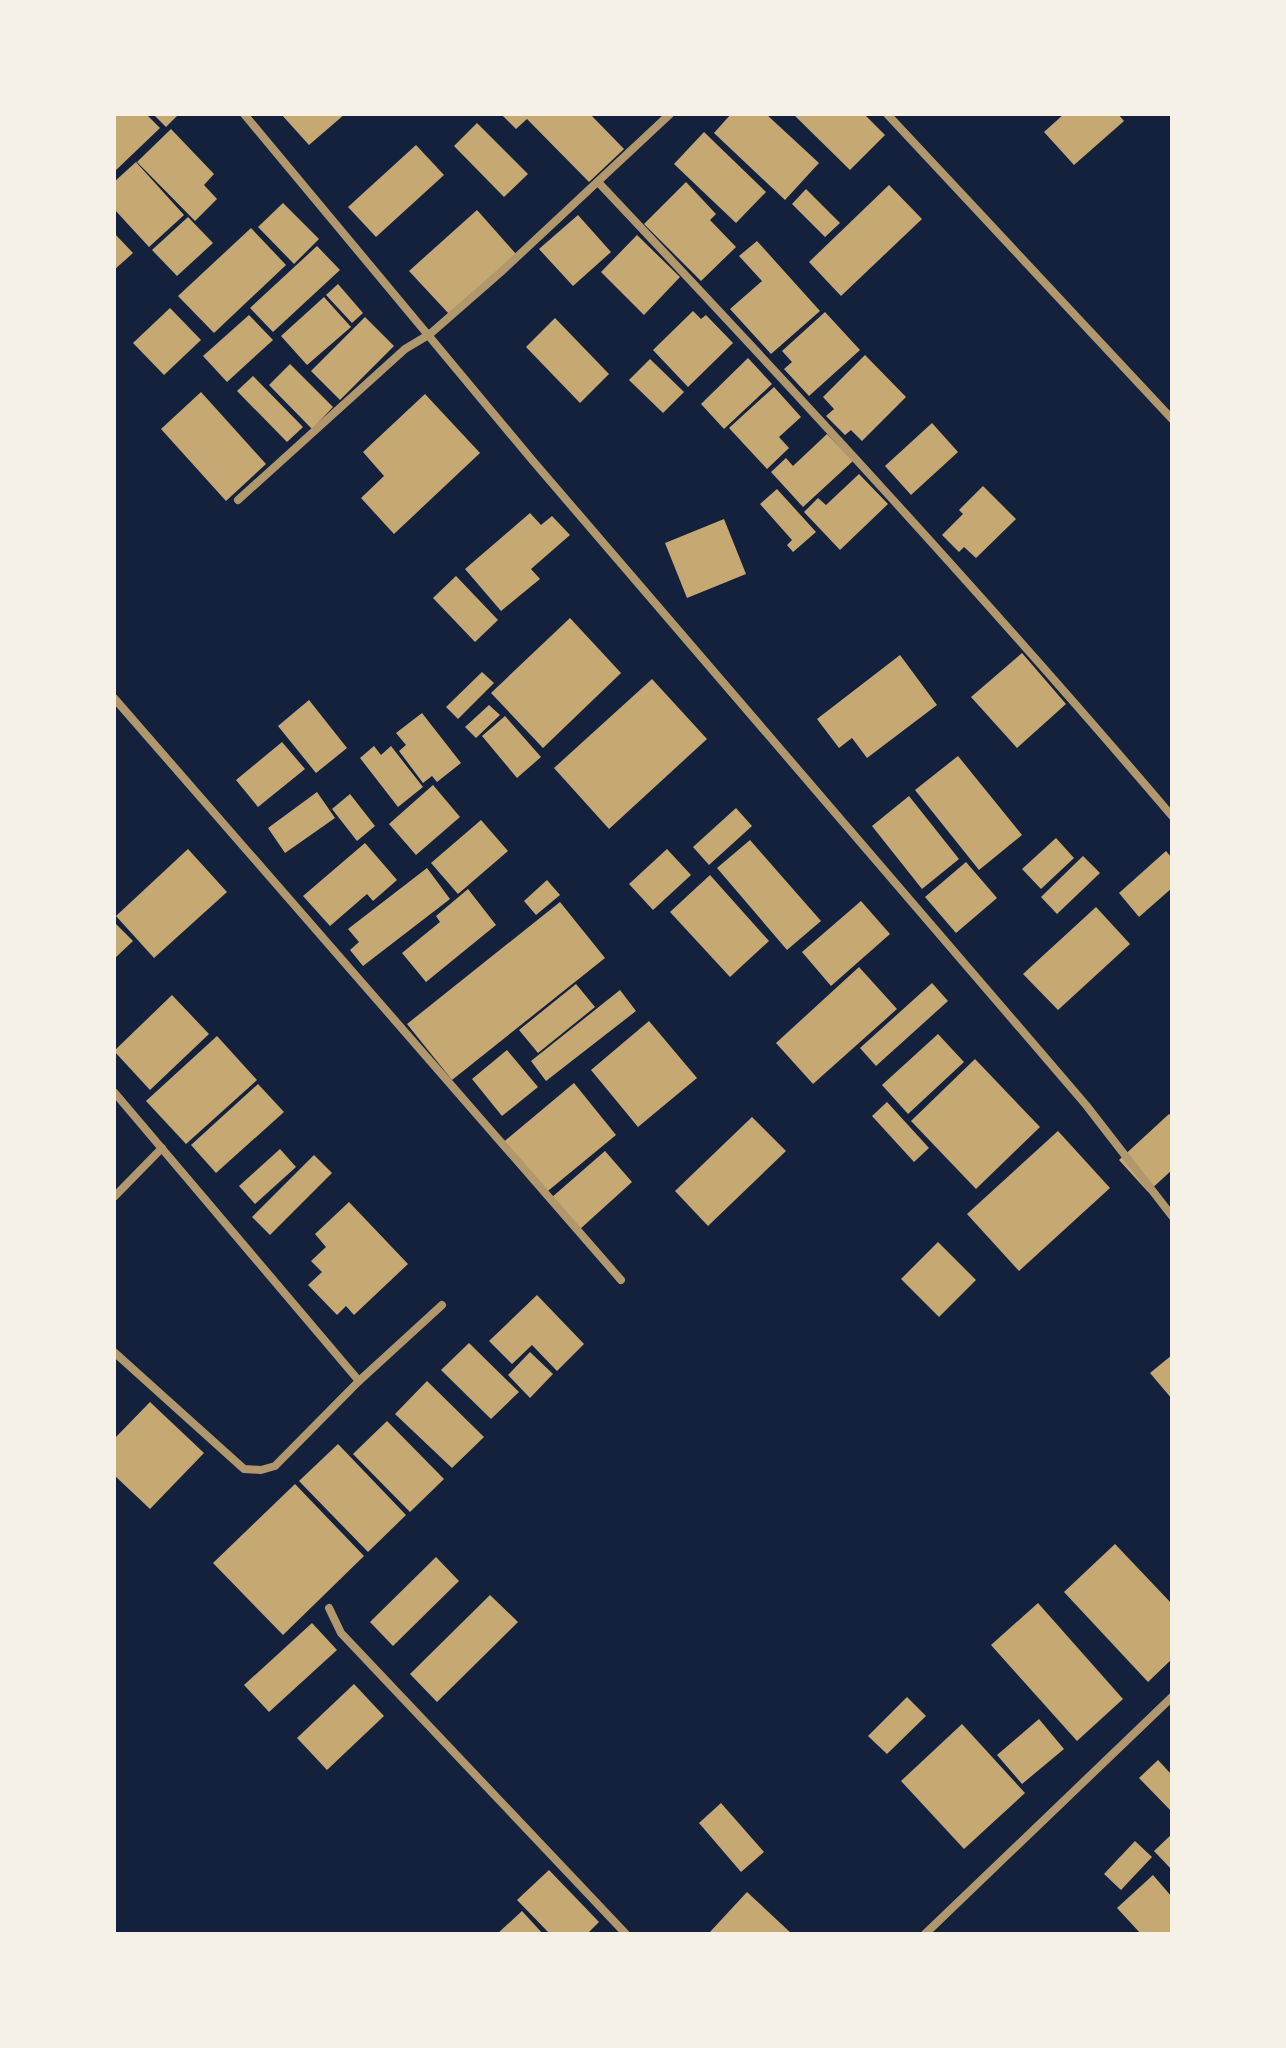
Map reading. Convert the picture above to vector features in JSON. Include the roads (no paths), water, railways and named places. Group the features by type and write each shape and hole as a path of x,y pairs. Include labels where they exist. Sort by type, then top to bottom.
{"street":[{"path":"244,114 533,461 1086,1105 1172,1216"},
{"path":"238,500 405,349 430,334 670,114"},
{"path":"887,114 1172,419"},
{"path":"598,182 1005,623 1172,816"},
{"path":"114,698 621,1280"},
{"path":"114,1092 359,1381"},
{"path":"114,1197 162,1148"},
{"path":"114,1352 244,1469 261,1470 275,1466 359,1381 442,1305"},
{"path":"329,1608 341,1633 626,1934"},
{"path":"925,1934 1172,1697"}]}
